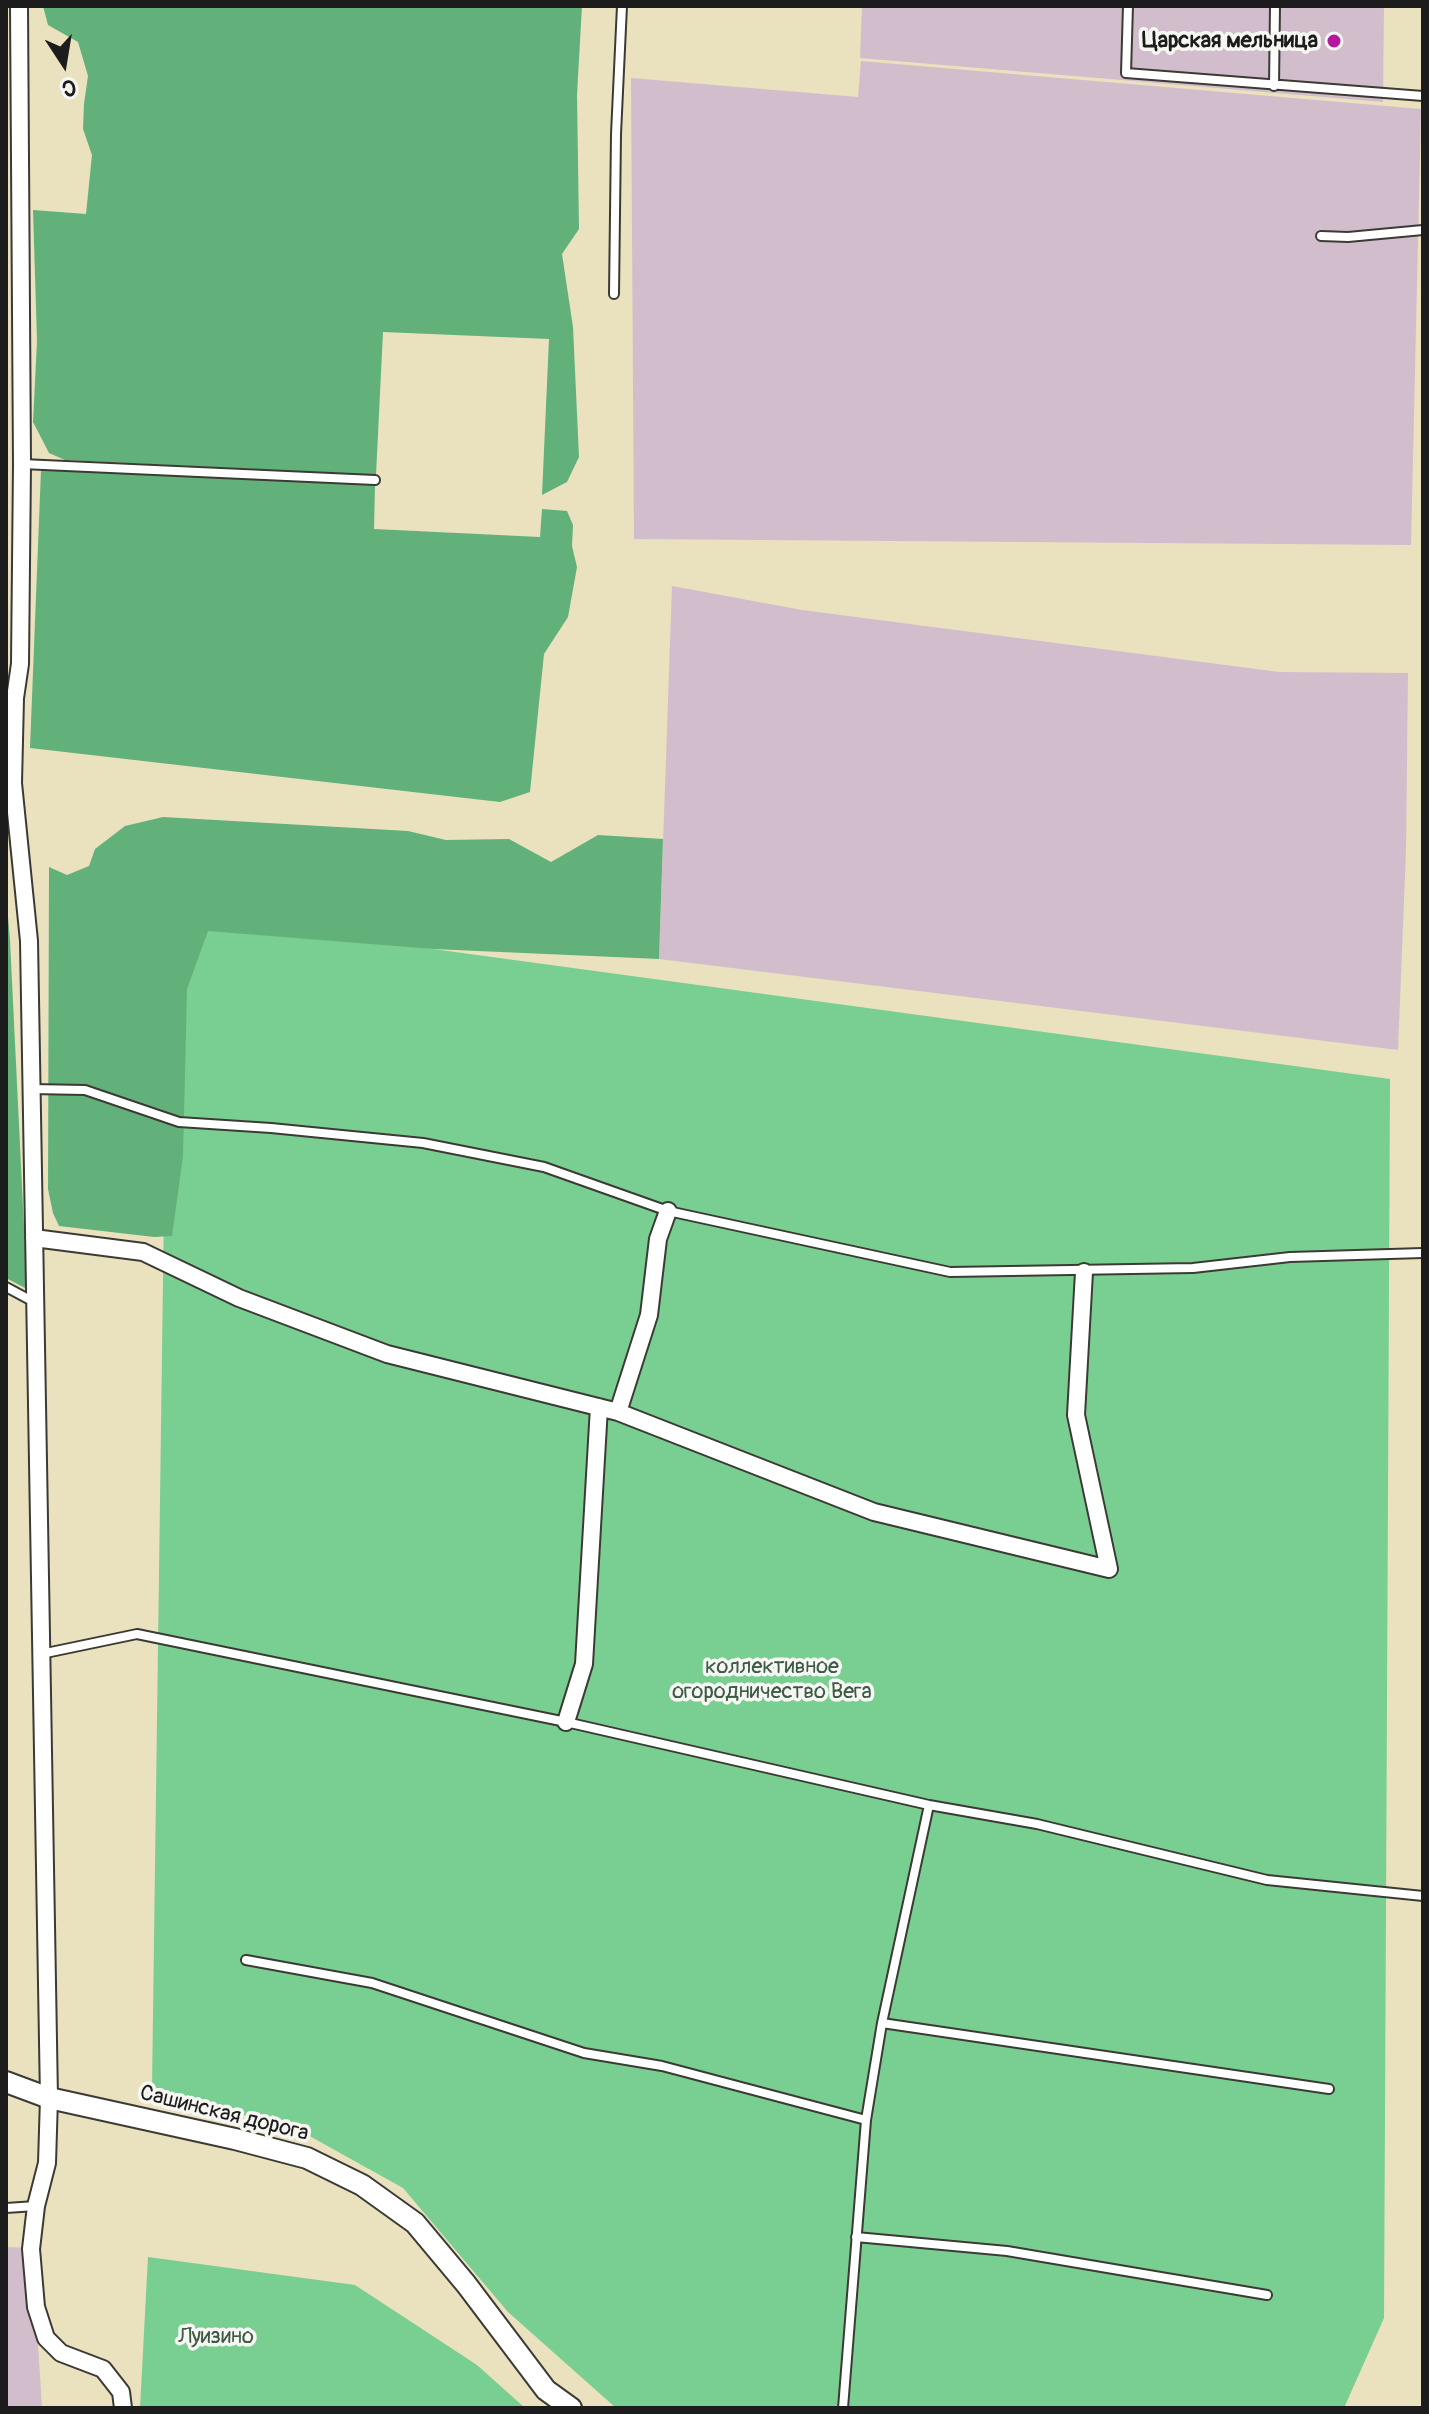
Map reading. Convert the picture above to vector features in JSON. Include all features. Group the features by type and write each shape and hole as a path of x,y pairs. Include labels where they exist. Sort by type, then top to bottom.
{"street":[{"path":"19,6 20,664 10,698 13,783 29,941 49,2098 47,2163 36,2206 31,2249 36,2307 46,2338 61,2353 103,2369 121,2392 123,2408"},
{"path":"618,1412 649,1315 658,1239 668,1211"},
{"path":"34,1238 143,1252 239,1298 387,1354 618,1412 874,1512 1109,1569 1076,1415 1084,1272"},
{"path":"566,1722 584,1664 599,1407"},
{"name":"Сашинская дорога","path":"6,2082 49,2098 307,2158 362,2185 415,2223 466,2284 546,2390 571,2408"}],"lane":[{"path":"614,294 616,134 622,6"},
{"path":"1128,6 1126,73 1423,96"},
{"path":"1274,86 1275,6"},
{"path":"1321,236 1348,237 1423,230"},
{"path":"22,464 375,480"},
{"path":"31,1089 85,1090 179,1122 423,1143 544,1167 668,1211 950,1272 1193,1268 1290,1257 1423,1253"},
{"path":"6,1287 34,1302"},
{"path":"40,1654 137,1634 566,1722 929,1805 1037,1824 1267,1880 1423,1896"},
{"path":"843,2408 866,2120 882,2023 929,1805"},
{"path":"246,1960 372,1983 584,2053 662,2066 866,2120"},
{"path":"882,2023 1329,2089"},
{"path":"6,2208 36,2206"},
{"path":"856,2237 1007,2251 1267,2295"}],"shaded area":[{"path":"862,6 1384,6 1383,102 860,58"},
{"path":"861,61 1421,109 1411,545 634,539 631,78 858,97"},
{"path":"672,586 802,610 1279,672 1408,673 1406,851 1398,1050 659,959"},
{"path":"6,2247 32,2248 42,2408 6,2408"}],"green space":[{"path":"43,6 582,6 577,95 579,229 562,254 573,327 579,457 567,482 542,495 549,339 383,332 376,475 65,460 49,453 33,422 37,341 33,210 86,214 92,155 83,129 88,76 78,42 48,25"},
{"path":"41,470 375,485 374,529 540,537 542,509 567,511 573,525 572,546 577,567 568,617 544,654 530,792 500,802 30,748"},
{"path":"163,817 408,831 446,840 509,839 551,862 598,835 663,839 659,959 433,949 208,931 187,989 183,1156 172,1236 154,1237 59,1226 48,1189 49,867 67,875 89,866 95,849 125,826"},
{"path":"6,893 10,940 27,1289 6,1278"},
{"name":"коллективное огородничество Вега","path":"168,913 1390,1079 1384,2318 1344,2408 616,2408 508,2312 403,2188 306,2134 152,2087"},
{"name":"Луизино","path":"148,2257 355,2285 477,2365 525,2408 140,2408"}],"place":[{"name":"Царская мельница","path":"1334,41"}]}
